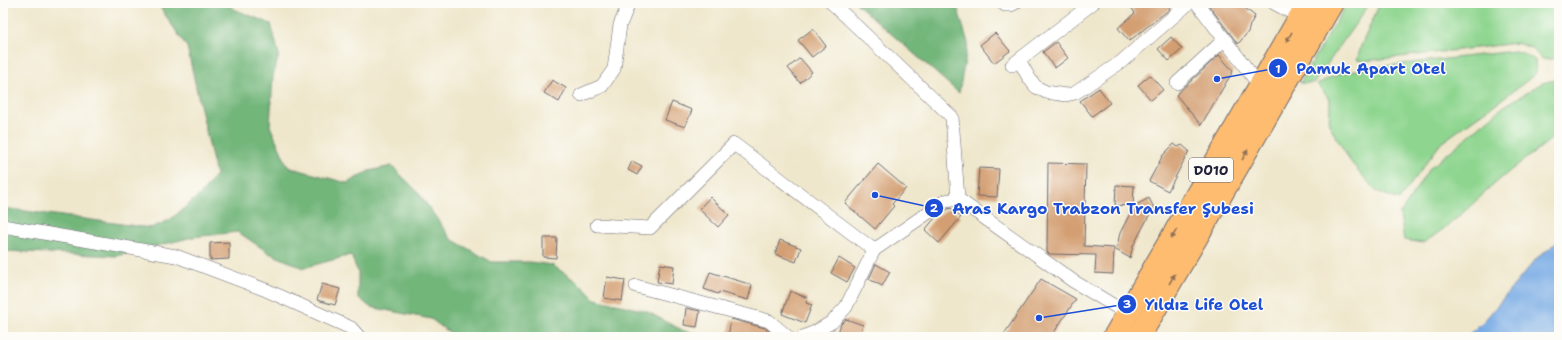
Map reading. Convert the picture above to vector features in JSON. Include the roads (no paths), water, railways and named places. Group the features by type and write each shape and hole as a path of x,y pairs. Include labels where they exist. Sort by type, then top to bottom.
{"highway":[{"name":"D010","path":"1139,337 1332,3"},
{"name":"D010","path":"1114,337 1259,85 1304,10"}],"street":[{"path":"581,95 602,86 614,69 620,25 629,3"},
{"path":"832,3 952,117 958,198"},
{"path":"1003,3 1005,5 1011,5 1014,3"},
{"path":"1093,3 1015,63 1036,87 1046,92 1066,95 1075,93 1122,62 1189,3"},
{"path":"1197,3 1259,85"},
{"path":"1274,3 1304,10"},
{"path":"1177,82 1225,39"},
{"path":"597,225 650,228 734,144 874,250"},
{"path":"803,337 832,322 846,307 874,250 945,201 958,198 1073,281 1128,314"},
{"path":"3,226 176,256 266,290 351,328 358,337"},
{"path":"636,286 769,320 788,337"}],"water":[{"path":"1559,241 1559,337 1466,337 1485,320 1537,258"}],"place":[{"name":"Pamuk Apart Otel","path":"1217,79"},
{"name":"Aras Kargo Trabzon Transfer Şubesi","path":"875,195"},
{"name":"Yıldız Life Otel","path":"1039,318"}]}
